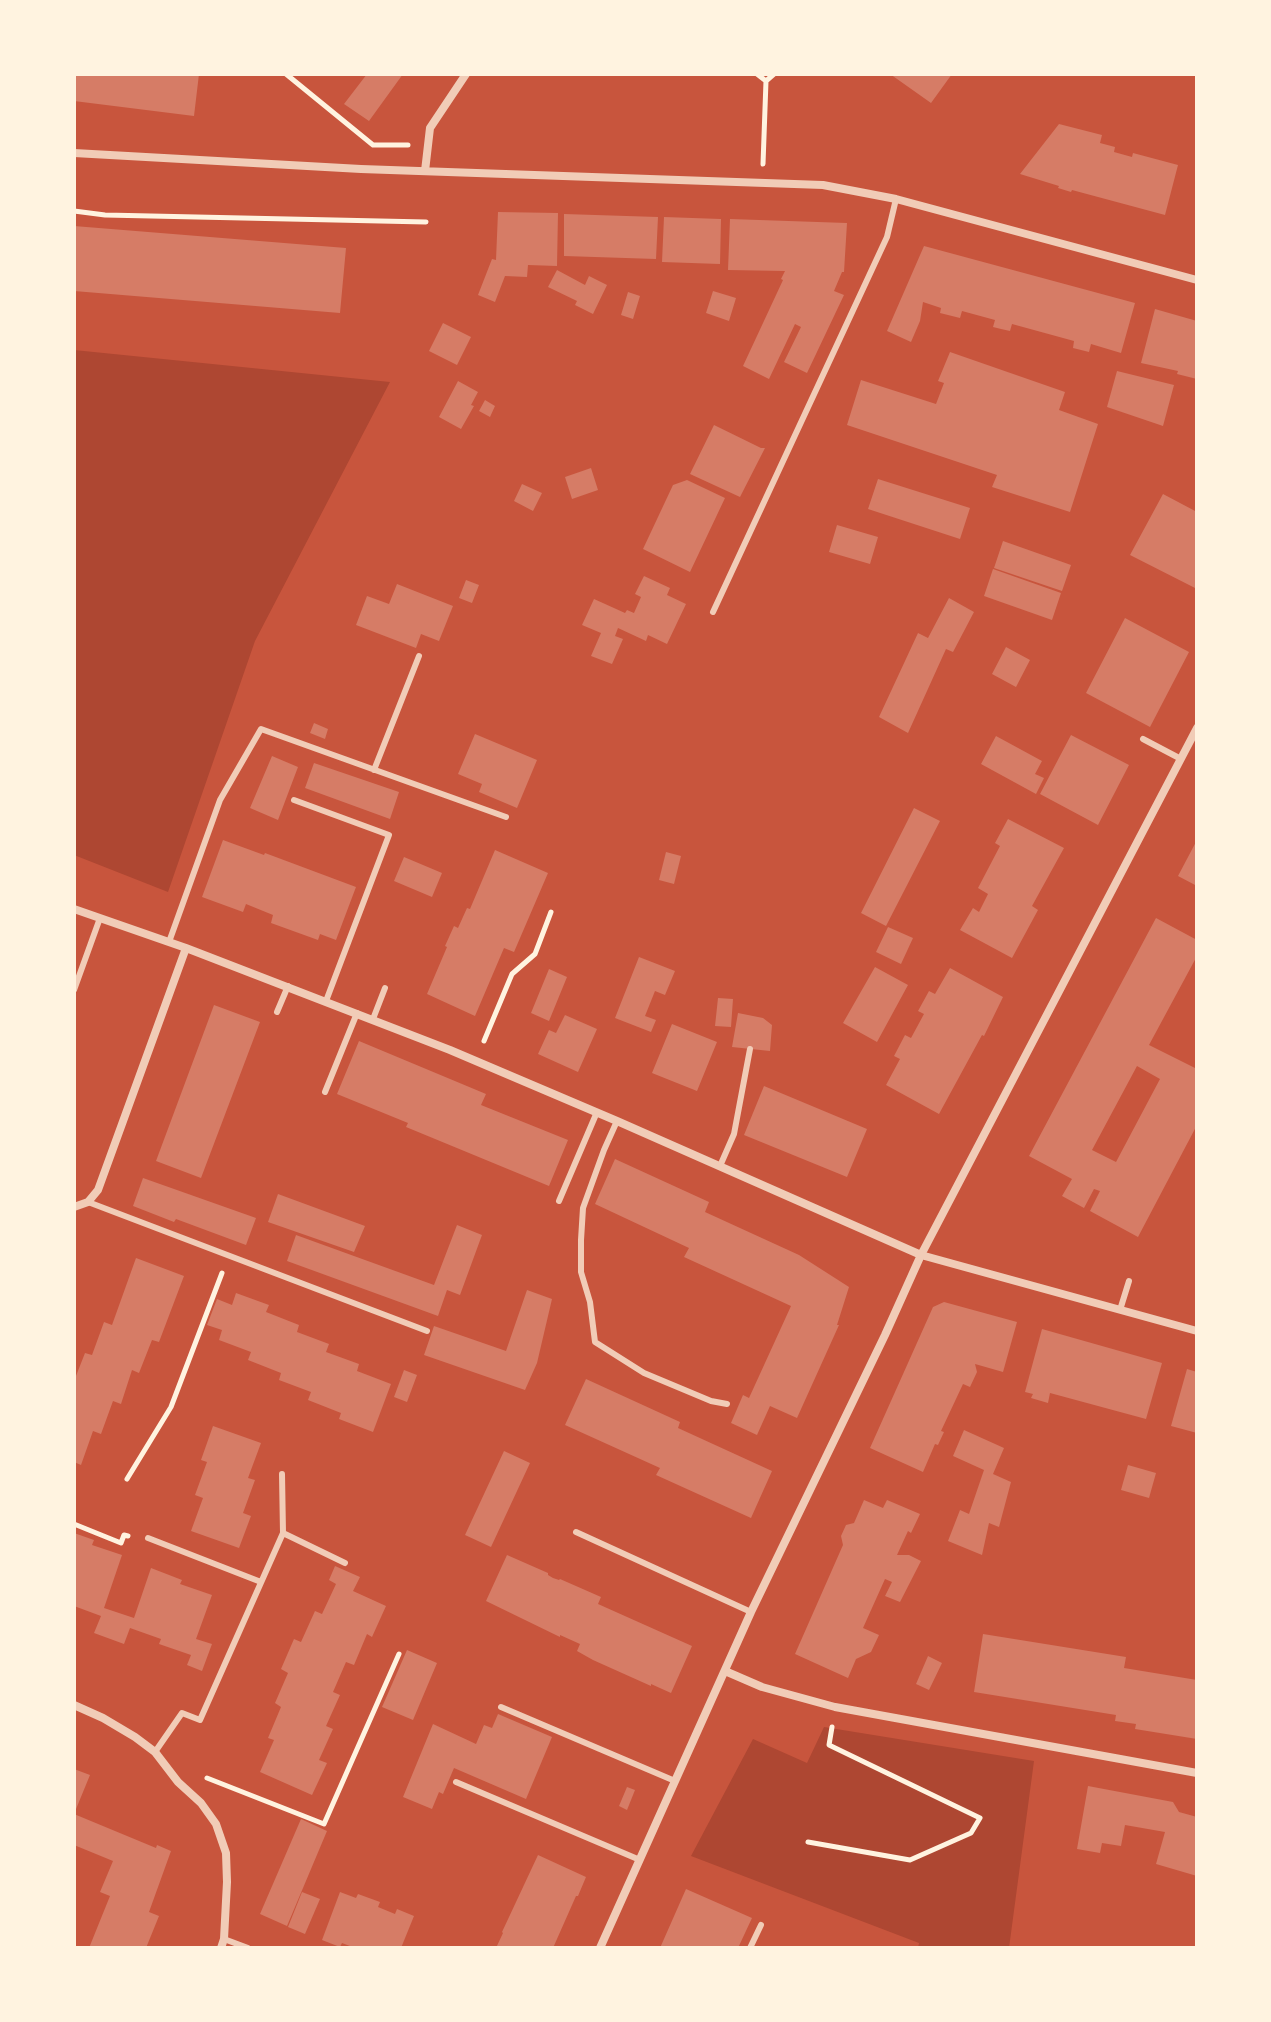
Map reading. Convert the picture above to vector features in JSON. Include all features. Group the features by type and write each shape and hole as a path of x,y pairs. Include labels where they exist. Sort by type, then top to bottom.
{"street":[{"path":"425,171 430,128 466,74"},
{"path":"74,153 345,169 823,185 896,199 1197,280"},
{"path":"600,1948 751,1612 921,1255 1197,728"},
{"path":"74,909 373,1019 597,1112 921,1255 1197,1331"},
{"path":"74,1207 88,1202 98,1190 186,948"},
{"path":"725,1671 762,1687 835,1707 1197,1773"},
{"path":"74,1705 103,1718 155,1752 216,1824 226,1853 222,1943"}],"lane":[{"path":"713,612 887,237 896,199"},
{"path":"374,770 419,656"},
{"path":"169,942 220,800 261,729 506,817"},
{"path":"1143,739 1181,759"},
{"path":"294,800 389,835 326,1001"},
{"path":"74,990 100,918"},
{"path":"277,1012 288,986"},
{"path":"373,1019 385,988"},
{"path":"325,1092 357,1013"},
{"path":"720,1166 734,1134 750,1049"},
{"path":"559,1201 597,1112"},
{"path":"617,1121 583,1208 581,1272 590,1302 595,1342 644,1373 711,1401 727,1404"},
{"path":"88,1202 427,1331"},
{"path":"1120,1310 1129,1281"},
{"path":"155,1752 182,1713 200,1720 283,1533 282,1474"},
{"path":"576,1532 751,1612"},
{"path":"283,1533 345,1563"},
{"path":"148,1538 261,1582"},
{"path":"501,1707 675,1781"},
{"path":"456,1782 640,1860"},
{"path":"750,1948 761,1925"},
{"path":"222,1943 248,1948"}],"path":[{"path":"286,74 373,145 428,145"},
{"path":"757,74 766,81"},
{"path":"762,183 766,81 774,74"},
{"path":"74,211 105,215 426,222"},
{"path":"475,1061 512,974 535,954 551,912"},
{"path":"127,1479 171,1407 228,1257"},
{"path":"74,1524 121,1543 124,1535 146,1543 148,1538"},
{"path":"178,1782 206,1778 324,1824 399,1654"},
{"path":"808,1842 910,1860 971,1833 980,1818 829,1745 835,1707"}],"shaded area":[{"path":"74,350 390,382 255,641 168,892 74,855"},
{"path":"824,1727 1034,1761 1009,1948 918,1948 919,1943 691,1856 753,1739 807,1763"}],"building":[{"path":"74,74 199,74 194,116 74,101"},
{"path":"367,74 403,74 369,121 344,104"},
{"path":"890,74 952,74 931,103"},
{"path":"1059,124 1102,135 1100,143 1115,147 1114,152 1132,157 1133,153 1178,165 1165,215 1071,192 1020,174"},
{"path":"498,212 558,213 557,266 528,265 527,277 505,276 495,302 478,295 492,259 496,260"},
{"path":"564,214 658,217 656,259 564,256"},
{"path":"664,217 721,219 720,264 662,262"},
{"path":"730,219 847,223 844,272 834,291 844,295 807,373 784,362 801,327 795,324 769,379 743,366 785,271 728,270"},
{"path":"74,226 346,248 340,313 74,291"},
{"path":"924,246 1135,303 1121,353 1091,344 1089,352 1073,348 1074,341 1012,324 1010,331 993,327 995,320 962,311 960,318 940,313 941,308 923,302 920,321 911,342 887,331"},
{"path":"557,270 585,285 589,276 607,285 593,314 575,305 577,301 548,287"},
{"path":"713,291 736,298 729,321 706,313"},
{"path":"628,292 640,296 633,319 621,315"},
{"path":"1155,309 1197,321 1197,379 1177,374 1178,371 1141,363"},
{"path":"443,323 471,337 457,365 429,351"},
{"path":"950,352 1065,392 1059,410 1098,424 1070,512 992,487 997,475 847,425 861,380 936,404 944,383 938,381"},
{"path":"1117,371 1174,385 1163,426 1107,407"},
{"path":"458,381 478,392 461,429 439,417"},
{"path":"485,400 495,406 490,417 479,411"},
{"path":"714,425 765,448 740,497 690,474"},
{"path":"591,468 598,490 572,499 565,477"},
{"path":"878,479 970,508 960,539 868,509"},
{"path":"687,480 725,498 690,572 643,549 673,485"},
{"path":"522,484 542,493 533,511 514,501"},
{"path":"1163,494 1197,512 1197,589 1130,555"},
{"path":"837,525 878,537 870,564 829,552"},
{"path":"1003,541 1071,565 1062,591 994,568"},
{"path":"993,569 1061,593 1052,620 984,596"},
{"path":"644,576 670,588 667,595 686,604 667,644 648,635 646,641 618,628 615,636 623,639 612,664 591,656 601,633 582,625 594,599 625,613 627,610 634,613 641,597 635,594"},
{"path":"466,580 479,585 472,603 459,598"},
{"path":"397,584 453,606 439,641 421,634 416,648 356,625 367,596 389,604"},
{"path":"949,598 974,612 953,652 946,649 908,733 879,717 918,633 928,638"},
{"path":"1125,618 1189,652 1150,727 1086,693"},
{"path":"1006,647 1030,660 1016,687 992,674"},
{"path":"314,723 328,729 325,739 310,733"},
{"path":"475,734 537,760 517,808 479,792 482,784 458,774"},
{"path":"1071,735 1129,765 1098,825 1040,794"},
{"path":"996,736 1042,761 1035,774 1044,778 1036,794 981,764"},
{"path":"272,756 298,767 278,820 250,808"},
{"path":"314,763 399,792 390,819 305,788"},
{"path":"914,808 940,821 886,926 861,913"},
{"path":"1008,819 1064,848 1032,906 1038,910 1012,958 960,930 973,908 979,912 988,894 978,888 1000,846 995,843"},
{"path":"223,840 356,887 336,940 320,934 318,940 271,923 273,915 246,904 243,912 202,897"},
{"path":"1197,840 1197,886 1178,876"},
{"path":"495,850 548,873 514,952 504,948 475,1016 427,994 454,926 458,928 467,908 470,909"},
{"path":"666,852 681,856 674,884 659,880"},
{"path":"404,857 442,873 432,897 394,881"},
{"path":"1156,918 1197,940 1197,956 1149,1045 1197,1069 1197,1125 1138,1237 1090,1211 1100,1191 1094,1189 1084,1208 1062,1196 1072,1179 1029,1156","holes":["1137,1066 1160,1079 1116,1162 1092,1150"]},
{"path":"888,927 913,938 901,964 876,952"},
{"path":"639,957 675,971 665,995 655,991 645,1016 656,1020 651,1032 615,1018"},
{"path":"875,967 908,985 877,1042 843,1023"},
{"path":"950,968 1003,997 939,1114 886,1085 900,1059 894,1056 905,1035 911,1038 924,1014 918,1011 929,991 935,994"},
{"path":"549,969 567,977 549,1021 531,1013"},
{"path":"718,998 733,999 731,1027 715,1026"},
{"path":"214,1005 260,1022 201,1178 156,1161"},
{"path":"738,1013 763,1018 772,1025 770,1051 732,1047"},
{"path":"565,1015 597,1029 578,1072 538,1054 549,1030 556,1033"},
{"path":"672,1024 717,1042 697,1091 652,1073"},
{"path":"359,1041 486,1094 481,1105 568,1140 549,1186 406,1127 408,1123 337,1094"},
{"path":"764,1086 867,1129 847,1177 744,1135"},
{"path":"615,1159 709,1202 705,1212 799,1255 849,1287 839,1325 797,1418 770,1406 757,1435 731,1423 743,1395 749,1398 791,1306 684,1257 689,1248 595,1204"},
{"path":"143,1178 256,1218 246,1245 133,1206"},
{"path":"278,1194 365,1226 354,1252 268,1222"},
{"path":"457,1225 482,1235 460,1295 447,1290 438,1316 287,1261 296,1235 434,1285"},
{"path":"136,1258 184,1276 159,1342 152,1340 139,1373 132,1370 121,1404 113,1401 101,1434 93,1431 81,1465 74,1462 74,1381 85,1353 92,1355 104,1322 112,1325"},
{"path":"527,1290 552,1299 537,1363 525,1390 424,1355 434,1326 506,1351"},
{"path":"236,1293 269,1305 266,1312 299,1325 297,1332 329,1344 326,1352 359,1364 357,1371 391,1384 373,1432 339,1419 341,1413 308,1400 311,1392 279,1380 281,1373 248,1360 251,1352 219,1340 222,1330 207,1325 217,1299 232,1305"},
{"path":"944,1302 1017,1322 1003,1372 975,1364 977,1372 970,1387 963,1384 941,1431 944,1432 923,1472 870,1448 933,1307"},
{"path":"1042,1329 1162,1363 1146,1419 1050,1393 1048,1403 1031,1398 1033,1394 1025,1392"},
{"path":"1187,1369 1197,1372 1197,1433 1171,1426"},
{"path":"404,1370 417,1375 407,1402 394,1397"},
{"path":"586,1379 680,1422 678,1428 772,1471 751,1518 656,1475 660,1468 565,1425"},
{"path":"213,1426 261,1443 248,1478 255,1480 243,1513 251,1516 239,1548 191,1531 203,1498 195,1495 207,1462 201,1460"},
{"path":"964,1430 1004,1448 993,1474 1011,1482 999,1527 989,1523 982,1555 948,1541 960,1510 969,1514 984,1470 953,1456"},
{"path":"504,1451 530,1463 491,1547 465,1535"},
{"path":"1128,1465 1156,1473 1149,1498 1121,1490"},
{"path":"864,1500 883,1508 887,1500 920,1514 897,1555 909,1555 921,1561 900,1602 885,1596 892,1582 885,1579 863,1628 879,1635 871,1652 856,1659 848,1678 795,1654 843,1545 841,1536 846,1525 854,1523"},
{"path":"74,1533 94,1540 92,1545 122,1555 104,1608 134,1618 151,1568 182,1580 180,1584 212,1595 196,1639 212,1644 202,1671 187,1665 191,1655 159,1644 161,1639 130,1628 124,1644 94,1633 101,1616 74,1606"},
{"path":"507,1555 601,1597 598,1604 692,1646 671,1693 593,1660 577,1651 580,1644 486,1601"},
{"path":"335,1566 360,1577 353,1591 386,1606 372,1637 367,1634 354,1665 346,1662 333,1692 340,1695 326,1726 333,1729 319,1760 327,1763 312,1795 260,1772 274,1740 268,1738 281,1707 275,1703 288,1673 281,1669 294,1639 301,1642 315,1611 322,1614 336,1584 329,1580"},
{"path":"983,1634 1126,1657 1124,1668 1197,1680 1197,1739 1135,1729 1136,1724 1115,1721 1116,1715 974,1692"},
{"path":"407,1650 437,1663 413,1720 382,1707"},
{"path":"928,1656 942,1663 929,1690 916,1684"},
{"path":"498,1714 552,1737 526,1799 454,1768 443,1794 439,1792 432,1809 403,1797 433,1724 476,1744 484,1725 492,1728"},
{"path":"74,1769 90,1775 74,1814"},
{"path":"1088,1786 1173,1802 1179,1812 1197,1817 1197,1876 1156,1864 1165,1832 1125,1825 1121,1846 1102,1843 1100,1853 1077,1849"},
{"path":"627,1787 635,1790 627,1810 619,1806"},
{"path":"74,1814 156,1848 157,1845 171,1851 149,1912 159,1916 146,1948 89,1948 110,1896 100,1892 113,1861 74,1845"},
{"path":"301,1819 327,1831 287,1926 260,1914"},
{"path":"538,1855 586,1877 578,1896 553,1948 496,1948 502,1932"},
{"path":"686,1889 752,1918 738,1948 660,1948"},
{"path":"302,1892 320,1899 305,1934 288,1927"},
{"path":"340,1892 356,1898 358,1894 380,1902 378,1907 395,1914 397,1909 414,1916 401,1948 355,1948 342,1943 340,1947 322,1940"}]}
